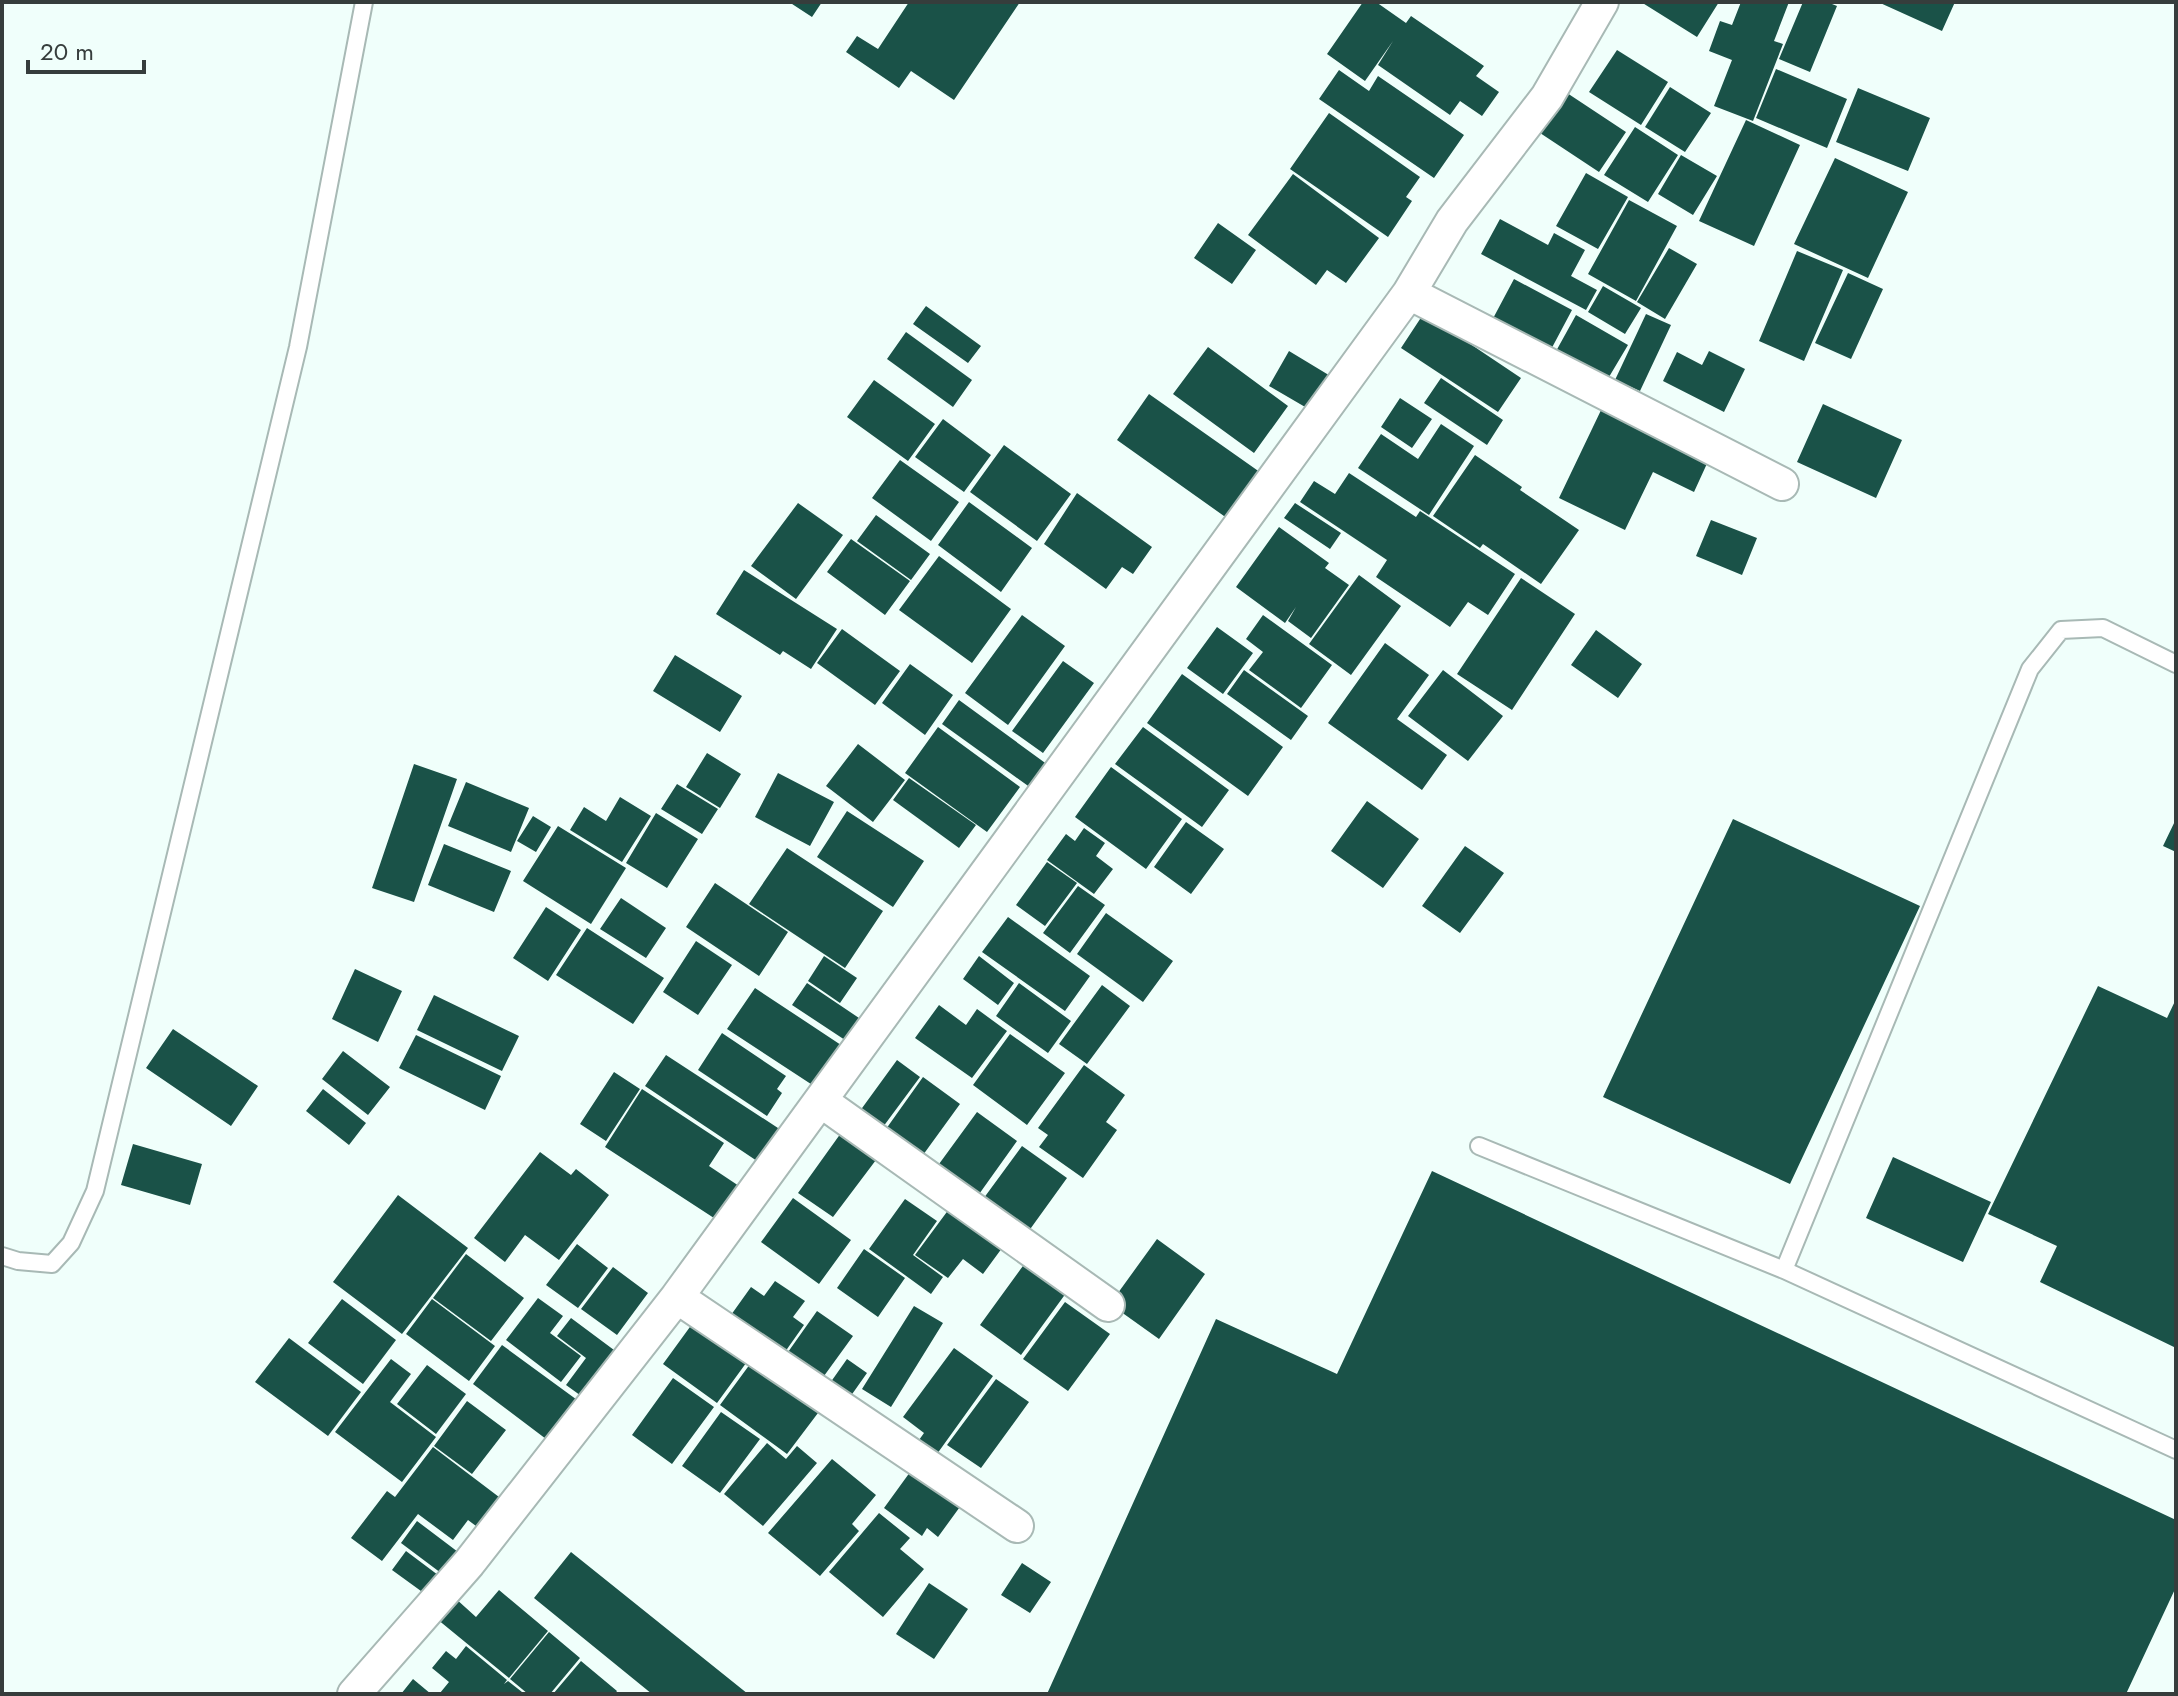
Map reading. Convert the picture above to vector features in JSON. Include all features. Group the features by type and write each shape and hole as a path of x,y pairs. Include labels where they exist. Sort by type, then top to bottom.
{"street":[{"path":"354,1694 469,1563 677,1297 1409,293 1452,221 1547,97 1602,2"},
{"path":"1409,293 1782,484"},
{"path":"821,1101 1108,1305"},
{"path":"677,1297 1017,1526"}],"lane":[{"path":"2,1256 18,1261 52,1264 71,1243 95,1191 298,347 364,2"},
{"path":"1784,1270 2030,669 2061,630 2103,628 2176,664"},
{"path":"1479,1146 1784,1270 2176,1450"}],"building":[{"path":"789,2 822,2 812,17"},
{"path":"909,2 1020,2 954,100 911,71 899,88 846,52 857,36 878,49"},
{"path":"1363,2 1376,2 1406,23 1411,16 1484,66 1476,76 1499,92 1482,116 1460,101 1450,115 1378,65 1393,41 1365,81 1327,54"},
{"path":"1641,2 1719,2 1697,37"},
{"path":"1741,2 1789,2 1774,41 1783,44 1753,121 1714,106 1732,60 1709,51 1720,21 1732,25"},
{"path":"1803,2 1827,2 1837,6 1810,72 1779,59"},
{"path":"1878,2 1955,2 1942,31"},
{"path":"1617,50 1668,82 1641,125 1589,92"},
{"path":"1776,69 1847,99 1827,148 1756,118"},
{"path":"1339,70 1369,91 1378,76 1464,135 1434,178 1319,99"},
{"path":"1670,87 1711,113 1685,152 1645,127"},
{"path":"1858,88 1930,118 1908,171 1836,142"},
{"path":"1561,89 1626,132 1599,172 1534,129"},
{"path":"1329,113 1420,177 1406,197 1412,201 1388,237 1290,169"},
{"path":"1746,120 1800,145 1754,246 1699,221"},
{"path":"1635,127 1678,155 1648,202 1604,175"},
{"path":"1681,155 1717,176 1693,215 1658,194"},
{"path":"1835,158 1908,192 1868,278 1794,244"},
{"path":"1586,173 1628,197 1598,249 1556,226"},
{"path":"1293,174 1379,238 1346,283 1327,270 1316,285 1248,235"},
{"path":"1629,200 1677,226 1636,301 1588,274"},
{"path":"1500,219 1548,245 1554,233 1585,250 1571,276 1597,290 1586,310 1481,254"},
{"path":"1218,223 1256,250 1232,284 1194,258"},
{"path":"1669,248 1697,264 1665,319 1637,302"},
{"path":"1797,251 1843,270 1804,361 1759,341"},
{"path":"1848,273 1883,289 1851,359 1815,343"},
{"path":"1514,279 1572,310 1547,357 1489,326"},
{"path":"1603,286 1641,308 1625,334 1588,312"},
{"path":"926,306 981,346 968,363 913,324"},
{"path":"1424,313 1521,378 1498,412 1401,348"},
{"path":"1646,314 1671,325 1640,391 1615,380"},
{"path":"1576,315 1628,345 1606,382 1555,353"},
{"path":"906,332 972,380 953,407 887,359"},
{"path":"1208,347 1288,406 1254,453 1173,394"},
{"path":"1289,351 1332,377 1312,411 1269,386"},
{"path":"1709,351 1745,369 1724,412 1663,381 1677,352 1702,365"},
{"path":"1441,378 1503,420 1487,445 1424,403"},
{"path":"874,380 935,424 908,461 847,417"},
{"path":"1149,394 1264,475 1231,521 1117,440"},
{"path":"1400,398 1432,419 1412,448 1381,427"},
{"path":"1823,404 1902,440 1876,498 1797,462"},
{"path":"1603,406 1710,457 1694,492 1653,472 1625,530 1559,498"},
{"path":"943,419 991,455 964,492 915,457"},
{"path":"1441,424 1474,446 1429,515 1358,468 1381,434 1418,459"},
{"path":"1004,445 1071,494 1037,541 970,492"},
{"path":"1475,455 1579,530 1541,584 1483,544 1480,548 1433,516"},
{"path":"900,460 959,502 931,541 872,498"},
{"path":"1349,473 1416,517 1420,511 1515,574 1488,615 1468,602 1450,627 1376,577 1387,560 1300,502 1314,481 1335,494"},
{"path":"1077,493 1152,547 1133,574 1122,567 1106,589 1044,544"},
{"path":"969,502 1032,548 1001,592 938,545"},
{"path":"798,503 843,535 796,599 751,566"},
{"path":"1295,503 1341,533 1330,549 1284,518"},
{"path":"876,515 930,554 911,580 857,541"},
{"path":"1711,520 1757,538 1742,575 1696,556"},
{"path":"1279,527 1329,563 1325,568 1349,585 1311,638 1288,621 1296,607 1285,623 1236,587"},
{"path":"851,539 910,581 885,615 827,572"},
{"path":"939,556 1011,609 972,663 899,610"},
{"path":"744,570 837,629 811,669 783,651 780,655 716,614"},
{"path":"1359,575 1401,606 1351,675 1309,644"},
{"path":"1521,578 1575,614 1512,710 1457,674"},
{"path":"1022,615 1065,646 1008,725 965,693"},
{"path":"1263,615 1332,665 1301,708 1249,670 1263,652 1246,639"},
{"path":"1217,627 1253,653 1223,694 1187,668"},
{"path":"842,629 900,671 875,705 817,663"},
{"path":"1596,630 1642,664 1618,698 1571,665"},
{"path":"1385,643 1429,675 1397,719 1447,755 1422,790 1328,723"},
{"path":"675,655 742,696 720,732 653,691"},
{"path":"1063,661 1094,683 1043,753 1012,731"},
{"path":"910,664 953,695 925,735 882,703"},
{"path":"1244,670 1308,716 1291,740 1227,694"},
{"path":"1443,670 1503,716 1468,761 1408,716"},
{"path":"1182,674 1283,747 1248,796 1147,723"},
{"path":"959,700 1048,765 1031,788 942,724"},
{"path":"938,727 1020,787 987,832 905,773"},
{"path":"1143,727 1229,790 1202,827 1115,764"},
{"path":"858,744 905,780 873,822 826,786"},
{"path":"707,753 741,774 720,808 686,787"},
{"path":"414,764 457,779 414,902 372,888"},
{"path":"1111,767 1182,819 1146,869 1075,817"},
{"path":"778,773 834,802 810,846 755,817"},
{"path":"909,778 976,825 959,848 893,800"},
{"path":"466,782 529,808 511,852 448,826"},
{"path":"677,784 718,809 702,834 661,809"},
{"path":"620,797 651,816 622,862 570,830 584,807 606,821"},
{"path":"1367,801 1419,839 1383,888 1331,851"},
{"path":"847,811 924,861 893,907 817,857"},
{"path":"656,813 698,839 667,888 626,863"},
{"path":"533,816 551,827 536,852 517,841"},
{"path":"1733,819 1920,906 1790,1184 1603,1097"},
{"path":"2176,819 2176,852 2163,846"},
{"path":"1186,822 1224,849 1191,894 1154,867"},
{"path":"558,826 626,868 591,924 523,881"},
{"path":"1084,828 1105,843 1096,856 1113,869 1094,894 1047,860 1066,834 1075,841"},
{"path":"444,844 511,871 494,912 428,885"},
{"path":"1465,846 1504,873 1460,933 1422,906"},
{"path":"787,848 883,911 845,968 749,904"},
{"path":"1047,862 1077,883 1045,926 1016,905"},
{"path":"715,883 788,932 759,976 686,927"},
{"path":"1078,886 1105,905 1070,953 1043,933"},
{"path":"621,898 666,928 646,958 600,929"},
{"path":"546,907 581,930 548,981 513,958"},
{"path":"1106,913 1173,961 1143,1002 1077,954"},
{"path":"1008,917 1090,976 1065,1011 982,952"},
{"path":"587,928 664,978 633,1024 556,975"},
{"path":"696,941 732,965 698,1015 663,992"},
{"path":"824,956 857,978 840,1003 808,981"},
{"path":"979,956 1014,983 998,1005 963,979"},
{"path":"355,969 402,991 378,1042 332,1019"},
{"path":"807,983 859,1018 845,1040 792,1005"},
{"path":"1019,983 1071,1021 1048,1053 996,1016"},
{"path":"1102,985 1130,1006 1087,1064 1059,1044"},
{"path":"2098,986 2167,1018 2176,999 2176,1348 2040,1282 2057,1246 1988,1214"},
{"path":"755,988 844,1047 817,1088 727,1029"},
{"path":"434,995 519,1036 502,1071 417,1030"},
{"path":"939,1005 966,1025 977,1009 1007,1031 972,1078 915,1038"},
{"path":"173,1029 258,1086 231,1126 146,1068"},
{"path":"722,1033 786,1076 777,1089 782,1093 767,1116 698,1070"},
{"path":"1010,1034 1065,1073 1027,1125 973,1085"},
{"path":"416,1035 501,1076 485,1110 399,1068"},
{"path":"343,1051 390,1087 368,1115 322,1079"},
{"path":"666,1055 781,1130 760,1163 645,1086"},
{"path":"897,1060 920,1077 880,1131 857,1115"},
{"path":"1084,1065 1125,1095 1106,1122 1117,1130 1083,1178 1039,1147 1048,1135 1038,1128"},
{"path":"614,1072 640,1089 606,1141 580,1124"},
{"path":"923,1077 960,1104 923,1155 886,1129"},
{"path":"323,1089 366,1123 349,1145 306,1111"},
{"path":"642,1089 724,1143 709,1166 739,1186 717,1220 605,1147"},
{"path":"977,1112 1017,1141 972,1204 931,1175"},
{"path":"846,1126 882,1152 833,1217 798,1193"},
{"path":"133,1144 202,1164 190,1205 121,1185"},
{"path":"1022,1146 1067,1178 1023,1239 978,1206"},
{"path":"540,1152 571,1175 576,1169 609,1195 559,1260 525,1235 505,1262 474,1238"},
{"path":"1893,1157 1991,1202 1963,1262 1866,1218"},
{"path":"1432,1171 2176,1520 2176,1587 2126,1694 1047,1694 1216,1319 1337,1374"},
{"path":"398,1195 468,1248 402,1334 333,1282"},
{"path":"793,1198 851,1240 819,1284 761,1242"},
{"path":"905,1199 937,1221 913,1255 943,1277 931,1294 869,1249"},
{"path":"952,1205 1005,1244 983,1274 963,1259 948,1278 915,1255"},
{"path":"1157,1239 1205,1274 1159,1339 1110,1304"},
{"path":"577,1244 608,1268 578,1308 546,1285"},
{"path":"864,1249 905,1278 878,1317 837,1288"},
{"path":"466,1254 524,1298 491,1341 433,1298"},
{"path":"1028,1259 1069,1289 1021,1355 980,1325"},
{"path":"613,1267 648,1293 617,1335 581,1309"},
{"path":"775,1281 805,1301 793,1317 804,1325 780,1359 726,1322 751,1287 764,1296"},
{"path":"538,1298 563,1316 550,1333 581,1356 561,1382 506,1340"},
{"path":"342,1299 396,1340 363,1384 308,1343"},
{"path":"432,1299 495,1346 469,1381 406,1334"},
{"path":"1065,1302 1110,1334 1068,1391 1023,1359"},
{"path":"914,1306 943,1323 891,1407 862,1389"},
{"path":"817,1311 853,1336 816,1387 781,1362"},
{"path":"571,1318 618,1353 584,1398 566,1385 586,1358 557,1336"},
{"path":"695,1320 749,1359 717,1403 663,1364"},
{"path":"289,1338 361,1392 328,1436 255,1382"},
{"path":"502,1345 584,1405 554,1445 473,1384"},
{"path":"954,1348 993,1376 937,1454 919,1440 924,1433 903,1417"},
{"path":"391,1359 411,1374 390,1402 436,1437 402,1482 335,1432"},
{"path":"847,1359 867,1373 843,1407 823,1393"},
{"path":"753,1360 821,1409 787,1454 720,1405"},
{"path":"427,1365 466,1394 436,1434 397,1404"},
{"path":"673,1378 714,1407 672,1464 632,1435"},
{"path":"996,1379 1029,1402 981,1468 947,1445"},
{"path":"467,1401 506,1430 472,1474 434,1446"},
{"path":"721,1412 760,1439 720,1493 682,1466"},
{"path":"767,1443 786,1459 797,1446 817,1463 763,1526 724,1494"},
{"path":"433,1447 499,1497 476,1526 468,1520 453,1540 418,1514 382,1561 351,1538 387,1491 395,1497"},
{"path":"832,1459 876,1495 852,1524 859,1531 820,1576 768,1533"},
{"path":"913,1468 962,1504 938,1537 927,1528 922,1536 884,1508"},
{"path":"879,1513 910,1538 900,1549 924,1569 883,1617 829,1572"},
{"path":"417,1521 462,1555 445,1576 401,1543"},
{"path":"406,1551 446,1581 432,1599 392,1570"},
{"path":"571,1552 748,1694 652,1694 534,1598"},
{"path":"1022,1563 1051,1582 1030,1613 1001,1595"},
{"path":"929,1583 968,1609 934,1659 896,1634"},
{"path":"499,1590 548,1631 509,1678 437,1619 455,1598 476,1617"},
{"path":"549,1632 580,1658 550,1694 528,1694 510,1679"},
{"path":"466,1646 507,1680 504,1684 508,1681 522,1692 440,1693 449,1682 432,1668 446,1651 456,1659"},
{"path":"581,1661 617,1691 615,1694 553,1694"},
{"path":"413,1679 431,1694 401,1694"}]}
